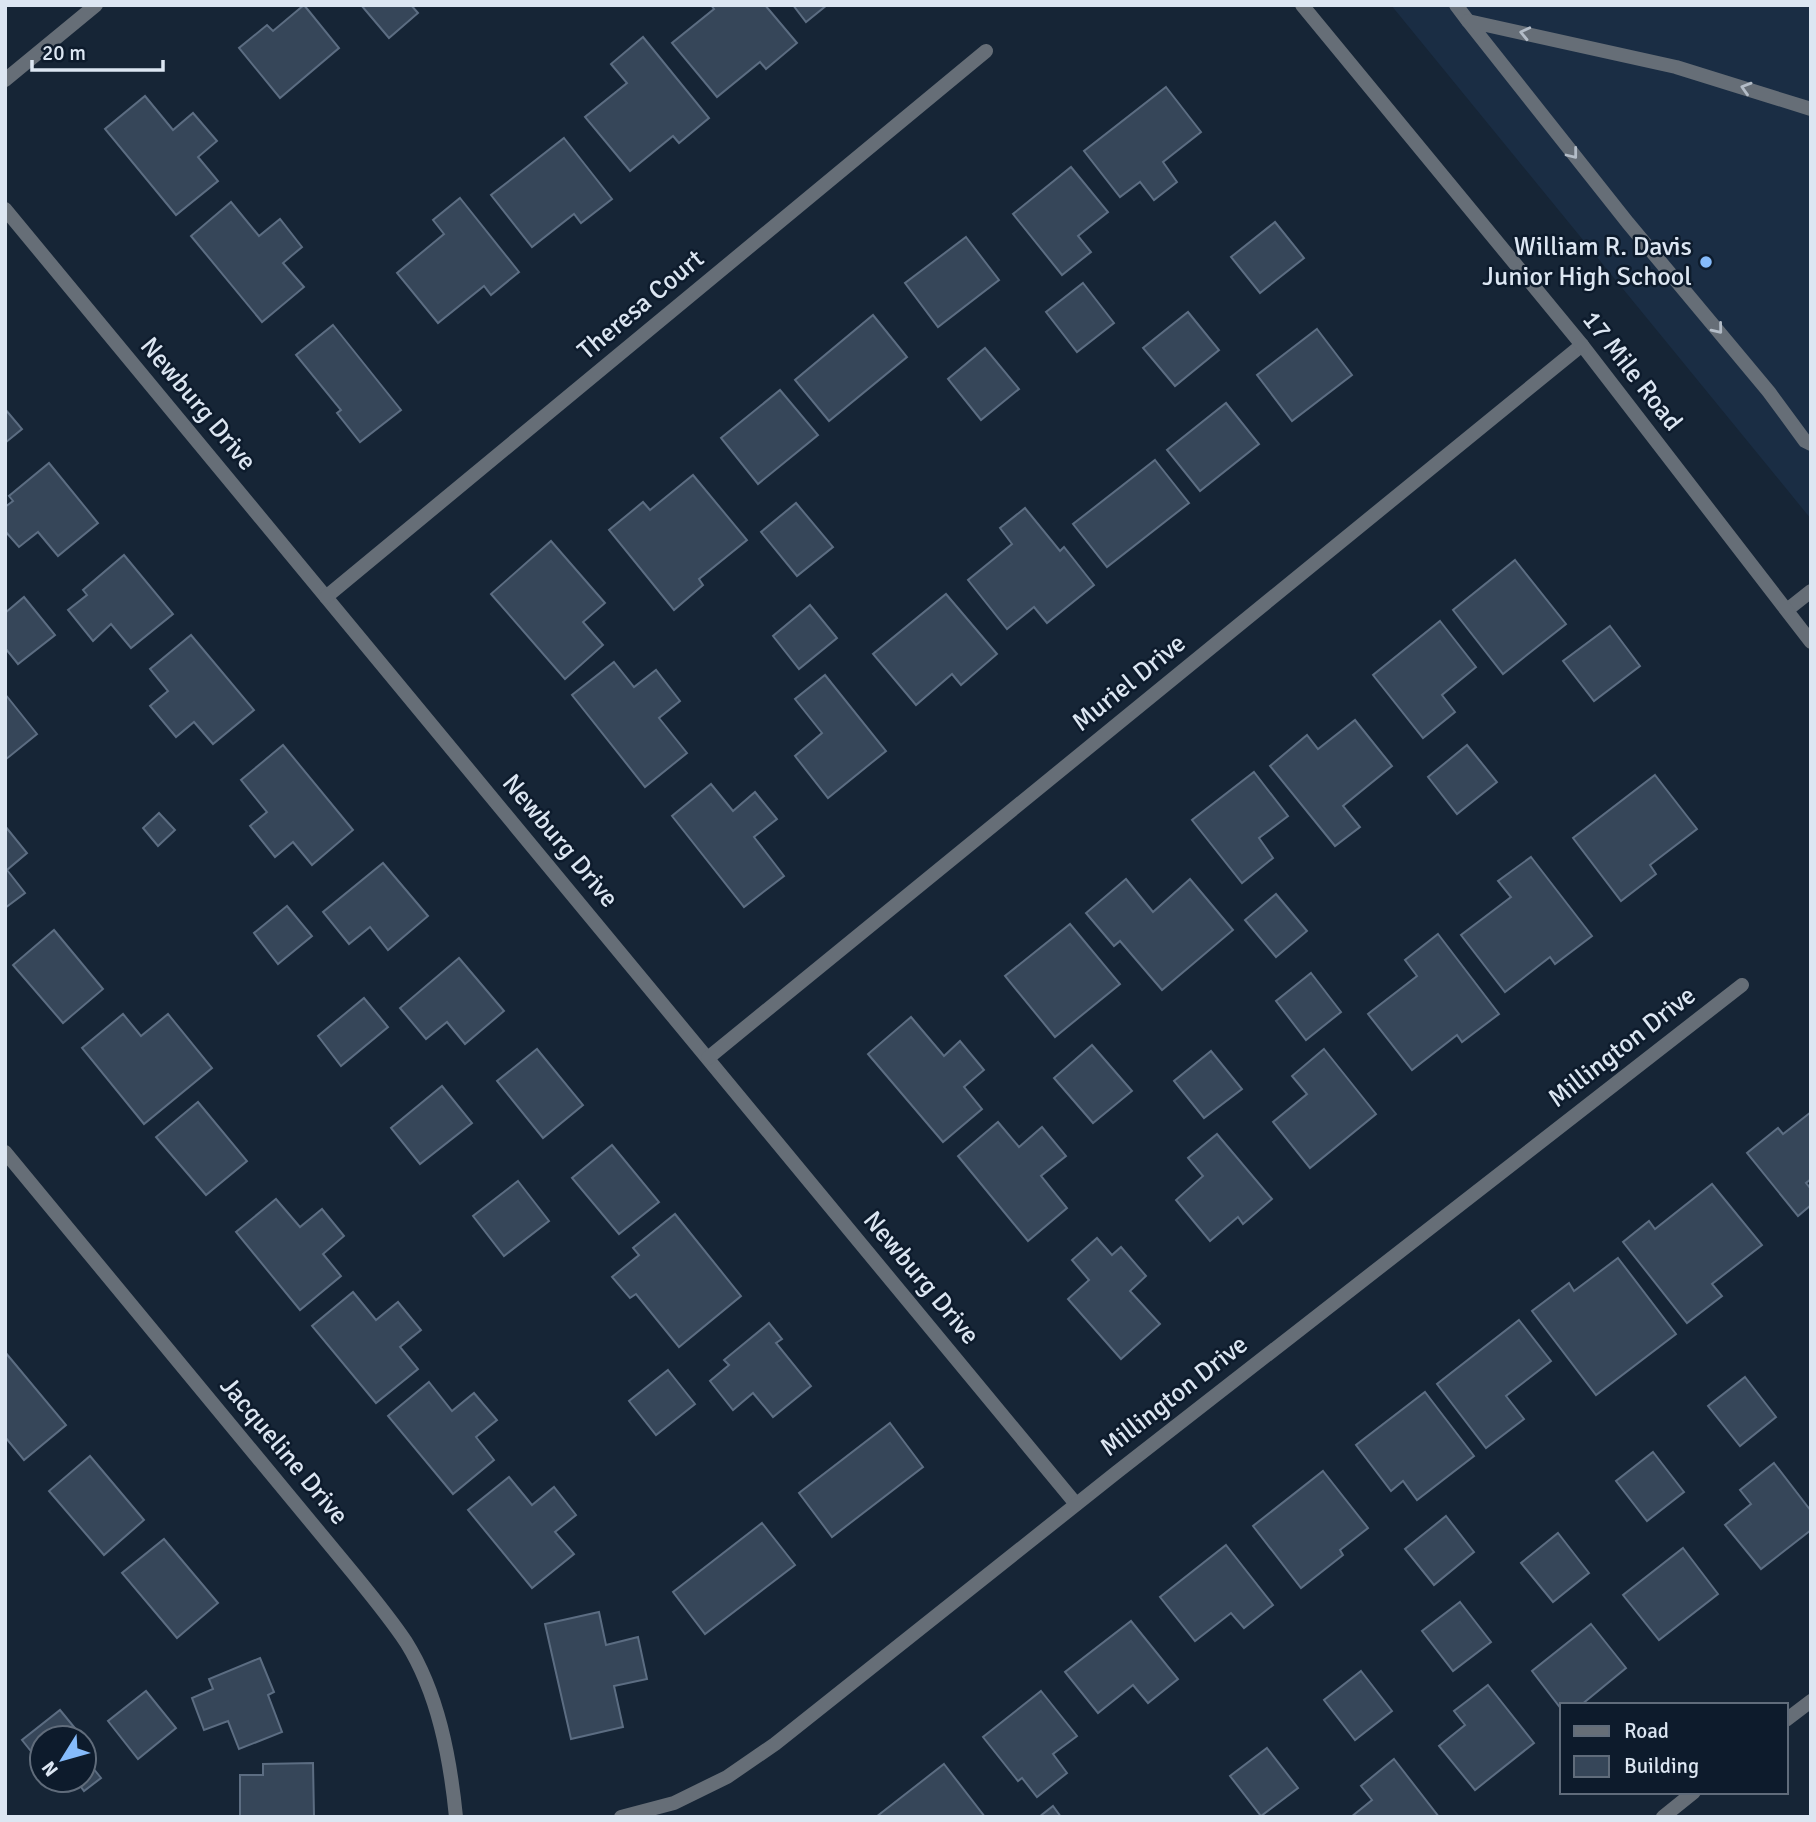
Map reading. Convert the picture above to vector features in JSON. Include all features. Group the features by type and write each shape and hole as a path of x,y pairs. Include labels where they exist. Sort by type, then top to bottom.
{"street":[{"path":"5,80 96,5"},
{"name":"17 Mile Road","path":"1302,5 1581,345 1811,642"},
{"path":"1456,5 1628,223 1761,382 1805,441 1811,444"},
{"path":"1468,20 1676,67 1811,109"},
{"name":"Theresa Court","path":"326,597 986,51"},
{"name":"Newburg Drive","path":"5,209 1076,1504"},
{"name":"Muriel Drive","path":"708,1058 1581,345"},
{"path":"1787,610 1811,591"},
{"name":"Millington Drive","path":"621,1817 674,1802 727,1777 766,1751 1076,1504 1742,985"},
{"name":"Jacqueline Drive","path":"5,1152 354,1573 406,1643 438,1710 452,1780 456,1817"},
{"path":"1788,1719 1809,1706"},
{"path":"1663,1817 1692,1794"}],"shaded area":[{"name":"William R. Davis Junior High School","path":"1391,5 1811,5 1811,519"}],"building":[{"path":"304,5 339,48 280,98 239,48 267,25 273,31"},
{"path":"361,5 411,5 418,13 389,38"},
{"path":"711,5 765,5 797,43 766,69 760,62 717,97 672,43 714,9"},
{"path":"793,5 827,5 806,22"},
{"path":"643,37 709,118 679,143 673,136 630,171 585,117 627,83 611,64"},
{"path":"1166,87 1201,132 1163,162 1177,182 1154,200 1140,182 1120,197 1084,151"},
{"path":"145,96 173,130 193,113 217,141 198,157 218,181 176,215 105,129"},
{"path":"564,138 612,199 581,223 574,214 532,247 491,195"},
{"path":"1071,167 1108,212 1078,236 1091,252 1062,275 1013,214"},
{"path":"460,198 519,272 491,295 484,286 438,323 397,273 444,234 433,220"},
{"path":"231,202 259,236 280,219 302,247 283,263 304,287 262,322 191,236"},
{"path":"1275,222 1304,258 1260,293 1231,257"},
{"path":"966,237 999,280 938,327 905,283"},
{"path":"1083,283 1114,323 1077,352 1046,312"},
{"path":"1188,312 1219,350 1175,386 1143,348"},
{"path":"873,315 907,357 829,421 795,380"},
{"path":"333,325 401,410 360,442 337,413 341,410 296,355"},
{"path":"1317,329 1352,375 1292,421 1257,375"},
{"path":"985,348 1019,389 981,420 948,379"},
{"path":"780,390 818,435 758,484 721,438"},
{"path":"1226,403 1259,444 1200,491 1167,450"},
{"path":"5,409 22,429 5,443"},
{"path":"1155,460 1189,503 1107,567 1073,524"},
{"path":"49,463 98,523 58,556 38,532 19,547 5,531 5,507 13,501 9,496"},
{"path":"693,475 747,540 699,579 703,585 674,610 609,530 643,502 650,510"},
{"path":"796,503 833,547 797,576 761,532"},
{"path":"1025,508 1060,551 1064,547 1094,585 1047,623 1034,607 1007,629 968,580 1012,544 1000,528"},
{"path":"551,541 605,603 583,622 603,645 565,679 491,594"},
{"path":"124,555 173,614 131,648 111,624 93,641 68,610 87,595 83,590"},
{"path":"1515,560 1566,624 1503,674 1453,610"},
{"path":"946,594 997,654 961,685 952,674 916,705 873,654"},
{"path":"24,597 55,635 18,664 5,648 5,613"},
{"path":"810,605 837,638 799,669 773,636"},
{"path":"1440,621 1476,667 1442,695 1455,712 1423,738 1373,675"},
{"path":"1610,626 1640,666 1594,701 1563,661"},
{"path":"191,635 254,710 213,744 194,722 176,737 150,706 168,691 150,669"},
{"path":"614,662 634,687 656,670 680,701 659,718 687,753 645,787 572,695"},
{"path":"825,675 886,751 828,798 795,756 822,733 795,699"},
{"path":"5,694 37,734 5,760"},
{"path":"1355,720 1392,766 1343,806 1360,827 1335,846 1270,766 1307,735 1318,749"},
{"path":"283,745 353,830 312,865 293,842 275,857 250,826 267,812 241,780"},
{"path":"1467,745 1497,782 1457,814 1428,777"},
{"path":"1254,772 1288,816 1259,838 1273,858 1242,883 1192,820"},
{"path":"1655,775 1697,829 1650,865 1656,874 1621,901 1573,838"},
{"path":"711,784 733,811 755,792 777,819 754,837 784,876 744,907 672,816"},
{"path":"159,813 175,830 158,846 143,828"},
{"path":"5,826 27,853 7,870 25,893 5,908"},
{"path":"1531,857 1592,936 1555,964 1550,957 1505,992 1461,935 1511,897 1498,881"},
{"path":"383,863 428,916 388,950 370,927 349,944 323,912"},
{"path":"1126,879 1153,912 1190,879 1233,930 1162,990 1120,941 1114,946 1086,913"},
{"path":"1276,894 1307,931 1276,957 1245,920"},
{"path":"287,906 312,936 278,964 254,933"},
{"path":"1070,924 1120,984 1055,1037 1005,976"},
{"path":"54,930 103,989 63,1023 13,965"},
{"path":"1438,934 1499,1014 1462,1042 1457,1035 1412,1070 1368,1014 1417,976 1405,960"},
{"path":"459,958 504,1011 465,1044 447,1022 426,1039 400,1008"},
{"path":"1311,973 1341,1012 1306,1040 1276,1001"},
{"path":"364,998 388,1027 341,1066 318,1036"},
{"path":"123,1014 141,1036 168,1014 212,1068 144,1124 82,1048"},
{"path":"911,1017 944,1056 960,1041 984,1070 964,1087 982,1109 943,1142 868,1054"},
{"path":"1092,1045 1132,1091 1093,1123 1054,1078"},
{"path":"537,1049 583,1105 543,1138 497,1081"},
{"path":"1324,1049 1376,1114 1310,1168 1273,1122 1307,1094 1292,1076"},
{"path":"1211,1051 1242,1089 1204,1118 1174,1081"},
{"path":"442,1086 472,1123 420,1164 391,1128"},
{"path":"198,1102 247,1161 206,1195 156,1137"},
{"path":"1811,1112 1811,1179 1806,1183 1811,1189 1811,1205 1798,1216 1747,1153 1778,1128 1783,1134"},
{"path":"998,1122 1019,1147 1042,1127 1066,1156 1041,1176 1067,1208 1028,1241 958,1156"},
{"path":"1217,1134 1272,1199 1243,1224 1238,1217 1210,1241 1176,1200 1203,1176 1188,1158"},
{"path":"612,1145 659,1202 619,1234 572,1178"},
{"path":"518,1181 549,1221 504,1256 473,1216"},
{"path":"1712,1184 1762,1245 1712,1284 1722,1296 1687,1323 1623,1242 1649,1221 1655,1229"},
{"path":"276,1199 300,1227 322,1209 344,1236 323,1254 341,1276 300,1310 236,1232"},
{"path":"675,1214 741,1296 679,1347 636,1294 630,1298 612,1277 639,1255 633,1248"},
{"path":"1097,1238 1112,1255 1121,1247 1146,1276 1130,1291 1160,1324 1121,1359 1068,1299 1089,1280 1072,1260"},
{"path":"1618,1258 1676,1334 1596,1395 1532,1311 1569,1283 1574,1291"},
{"path":"353,1292 376,1320 398,1302 421,1330 400,1347 418,1369 376,1403 312,1326"},
{"path":"1519,1320 1551,1361 1506,1396 1524,1419 1486,1448 1437,1384"},
{"path":"769,1323 782,1339 776,1343 811,1386 773,1417 753,1393 733,1410 710,1381 729,1365 724,1360"},
{"path":"5,1352 66,1425 24,1460 5,1437"},
{"path":"668,1370 695,1404 656,1435 629,1401"},
{"path":"1745,1377 1776,1417 1740,1446 1708,1406"},
{"path":"429,1382 452,1411 474,1393 497,1420 476,1437 494,1460 453,1494 388,1416"},
{"path":"1425,1392 1474,1456 1417,1500 1403,1481 1391,1491 1356,1445"},
{"path":"890,1423 923,1467 832,1537 799,1493"},
{"path":"1653,1452 1684,1492 1647,1521 1616,1481"},
{"path":"90,1456 144,1520 104,1555 49,1491"},
{"path":"1774,1463 1811,1511 1811,1530 1761,1569 1725,1525 1751,1504 1740,1490"},
{"path":"1323,1471 1368,1528 1340,1550 1343,1555 1301,1588 1253,1526"},
{"path":"509,1477 532,1505 554,1487 576,1515 555,1532 574,1554 532,1588 468,1510"},
{"path":"1446,1516 1474,1552 1434,1585 1405,1549"},
{"path":"762,1523 795,1565 705,1634 673,1592"},
{"path":"1558,1533 1589,1573 1553,1602 1521,1563"},
{"path":"164,1539 218,1603 177,1638 122,1573"},
{"path":"1226,1545 1273,1605 1244,1628 1231,1613 1195,1641 1160,1597"},
{"path":"1683,1548 1718,1594 1659,1640 1623,1595"},
{"path":"1460,1602 1491,1642 1453,1671 1422,1631"},
{"path":"599,1612 606,1645 638,1637 647,1679 614,1686 623,1727 571,1739 545,1624"},
{"path":"1131,1621 1178,1679 1148,1703 1133,1685 1098,1713 1065,1672"},
{"path":"1591,1624 1626,1668 1583,1703 1560,1703 1560,1707 1532,1671"},
{"path":"260,1658 274,1692 268,1695 282,1732 239,1749 228,1721 204,1730 192,1698 213,1689 209,1679"},
{"path":"1361,1671 1392,1711 1355,1740 1324,1700"},
{"path":"1488,1685 1534,1743 1475,1790 1439,1746 1465,1725 1454,1711"},
{"path":"146,1691 176,1728 138,1759 108,1721"},
{"path":"1041,1691 1077,1736 1053,1754 1067,1773 1037,1797 1022,1778 1018,1781 983,1737"},
{"path":"60,1710 72,1724 42,1724"},
{"path":"28,1735 28,1748 22,1740"},
{"path":"1267,1748 1298,1788 1261,1816 1230,1776"},
{"path":"1394,1759 1439,1817 1351,1817 1372,1800 1361,1786"},
{"path":"313,1763 314,1817 240,1817 240,1775 263,1775 263,1764"},
{"path":"944,1764 985,1817 876,1817"},
{"path":"1053,1806 1061,1817 1039,1817"}],"place":[{"name":"William R. Davis Junior High School","path":"1706,262"}]}
